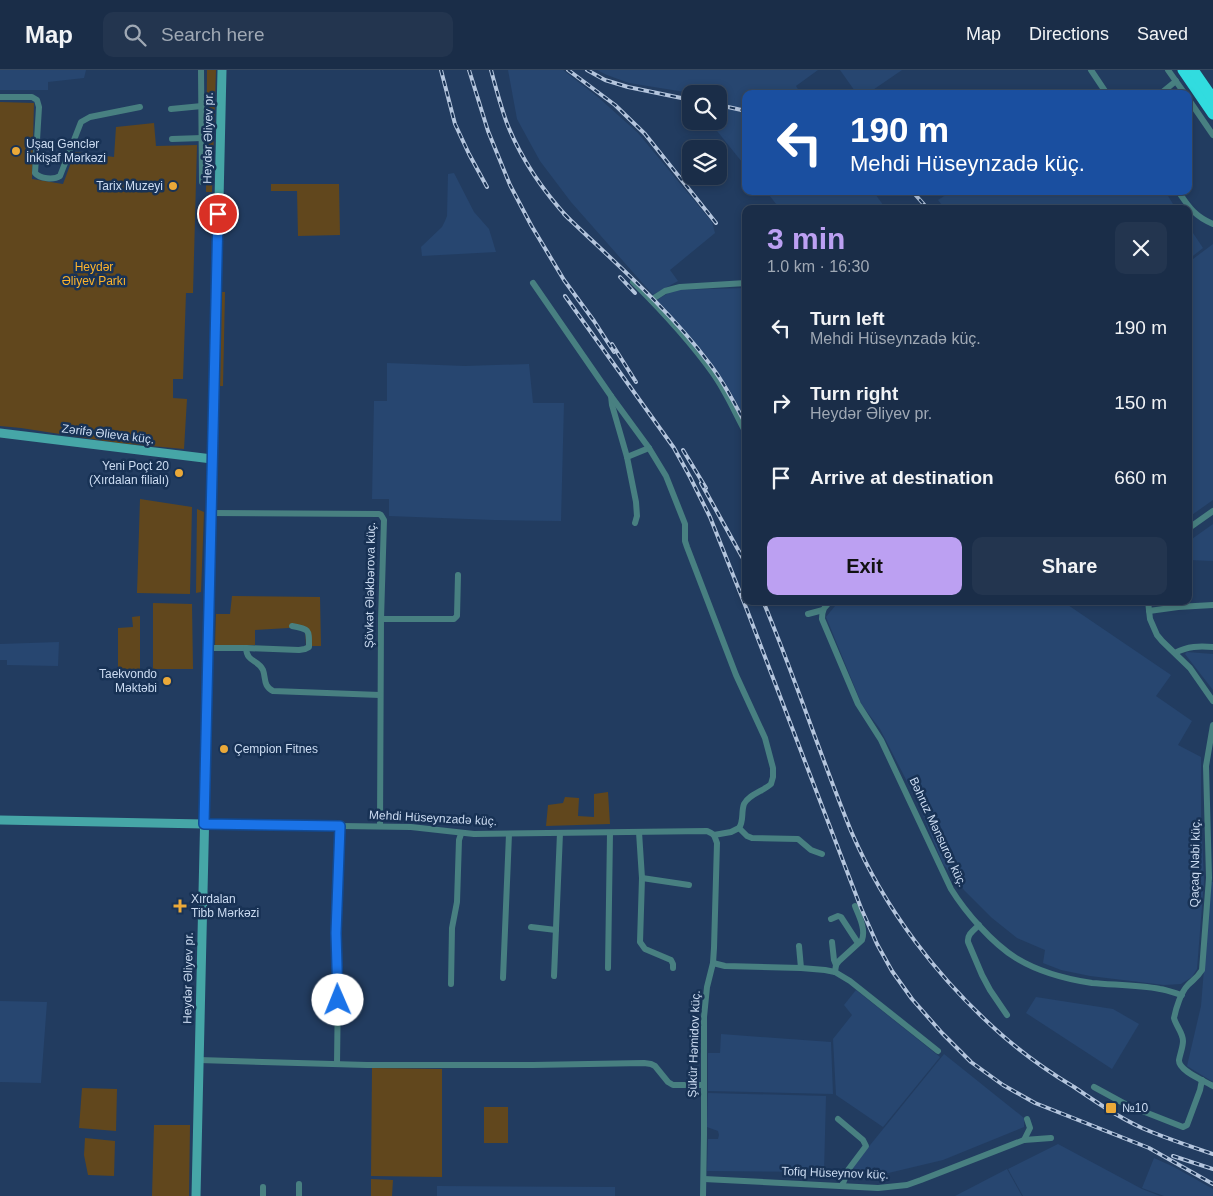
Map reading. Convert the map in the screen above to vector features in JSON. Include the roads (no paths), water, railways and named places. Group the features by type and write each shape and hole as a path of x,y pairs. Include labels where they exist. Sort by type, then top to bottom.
{"highway":[{"path":"1183,70 1213,114"},
{"path":"1193,70 1213,99"}],"main road":[{"name":"Heydər Əliyev pr.","path":"196,1196 222,70"},
{"name":"Zərifə Əlieva küç.","path":"0,433 212,459"},
{"name":"Mehdi Hüseynzadə küç.","path":"0,820 204,824"}],"street":[{"path":"202,70 202,182"},
{"path":"1168,70 1182,90"},
{"path":"1093,71 1105,90"},
{"path":"1165,90 1176,81"},
{"path":"0,97 32,97 37,100 39,107 36,173 39,176 56,178 60,176 81,122 90,117 140,107"},
{"path":"1192,104 1213,135"},
{"path":"171,109 202,106"},
{"path":"172,139 202,138"},
{"path":"1192,211 1198,217 1213,224"},
{"path":"633,282 671,322 713,373 742,426"},
{"path":"533,283 649,448 666,476 685,524 687,547 736,675 763,732 773,768 772,784 745,802 739,828 731,832 714,835"},
{"path":"651,300 666,291 680,287 742,283"},
{"path":"611,396 636,502 637,516 635,523"},
{"path":"626,457 649,448"},
{"path":"1192,526 1213,511"},
{"name":"Şövkət Ələkbərova küç.","path":"212,513 381,515 384,520 380,695 380,826"},
{"path":"381,619 454,619 457,616 458,576"},
{"path":"808,614 823,610 826,605"},
{"path":"1148,605 1150,620 1157,635 1190,668 1213,701"},
{"path":"1149,611 1213,605"},
{"name":"Bəhruz Mənsurov küç.","path":"823,610 822,619 858,704 876,729 951,889 961,905 979,926 1016,958 1054,975 1091,983 1160,989 1182,994"},
{"path":"208,648 299,650 309,647 309,633 307,630 292,626"},
{"path":"1176,653 1191,647 1213,648"},
{"path":"246,648 246,654 258,663 263,670 266,685 270,689 380,695"},
{"name":"Qaçaq Nəbi küç.","path":"1182,994 1189,984 1196,980 1202,970 1211,878 1210,777 1207,756 1213,725"},
{"name":"Mehdi Hüseynzadə küç.","path":"204,824 411,827 461,834 707,831 712,832 714,835"},
{"path":"337,1064 338,987 336,933 340,826"},
{"path":"739,828 746,836 752,838 798,839 811,850 822,854"},
{"path":"639,832 642,878 640,942 644,949 671,960 673,968"},
{"path":"554,976 560,833"},
{"path":"608,968 610,833"},
{"path":"451,984 452,928 457,902 461,834"},
{"path":"503,978 509,834"},
{"name":"Şükür Həmidov küç.","path":"703,1196 705,999 714,948 717,843 714,835"},
{"path":"642,878 689,885"},
{"path":"835,969 839,961 863,936 864,932 855,906"},
{"path":"831,919 838,916 841,917 858,943"},
{"path":"979,926 969,934 968,942 990,990 1007,1015"},
{"path":"531,927 556,930"},
{"path":"832,942 835,969"},
{"path":"799,946 801,968"},
{"path":"713,962 725,966 835,969 938,1051"},
{"path":"1182,994 1174,1018 1183,1042 1179,1064 1185,1070 1213,1086"},
{"path":"199,1060 337,1064 533,1065 644,1063 655,1066 668,1082 673,1084 703,1085"},
{"path":"1094,1087 1128,1105 1183,1127 1200,1090 1202,1080"},
{"path":"838,1119 863,1140 866,1146 848,1170 842,1186"},
{"path":"1024,1140 1030,1128 1027,1119"},
{"name":"Tofiq Hüseynov küç.","path":"704,1179 878,1188 907,1185 1024,1140 1051,1138"},
{"path":"299,1184 299,1196"},
{"path":"263,1187 263,1196"}],"railway":[{"path":"441,70 455,124 487,187"},
{"path":"469,70 488,131 510,185 531,225 564,280 614,352"},
{"path":"491,70 505,119 520,151 542,187 569,219"},
{"path":"568,70 615,105 645,134 716,223"},
{"path":"587,70 605,80 628,87 682,98"},
{"path":"727,107 742,110"},
{"path":"916,195 924,205"},
{"path":"564,214 676,323 720,378 742,417"},
{"path":"620,277 635,293"},
{"path":"565,296 674,448 710,517 742,597"},
{"path":"612,344 636,382"},
{"path":"683,450 706,488"},
{"path":"701,483 742,557"},
{"path":"745,605 861,908 877,944 892,971 912,999 971,1062 1003,1085 1035,1103 1149,1148 1213,1184"},
{"path":"765,605 851,831 880,888 897,916 936,967 979,1014 1011,1043 1046,1069 1133,1124 1168,1139 1213,1154"},
{"path":"1173,1156 1213,1169"}],"place":[{"name":"Uşaq Gənclər İnkişaf Mərkəzi","path":"16,151"},
{"name":"Tarix Muzeyi","path":"173,186"},
{"name":"Yeni Poçt 20 (Xırdalan filialı)","path":"179,473"},
{"name":"Taekvondo Məktəbi","path":"167,681"},
{"name":"Çempion Fitnes","path":"224,749"},
{"name":"Xırdalan Tibb Mərkəzi","path":"180,906"},
{"name":"№10","path":"1111,1108"}],"park label":[{"name":"Heydər Əliyev Parkı","path":"94,274"}]}
